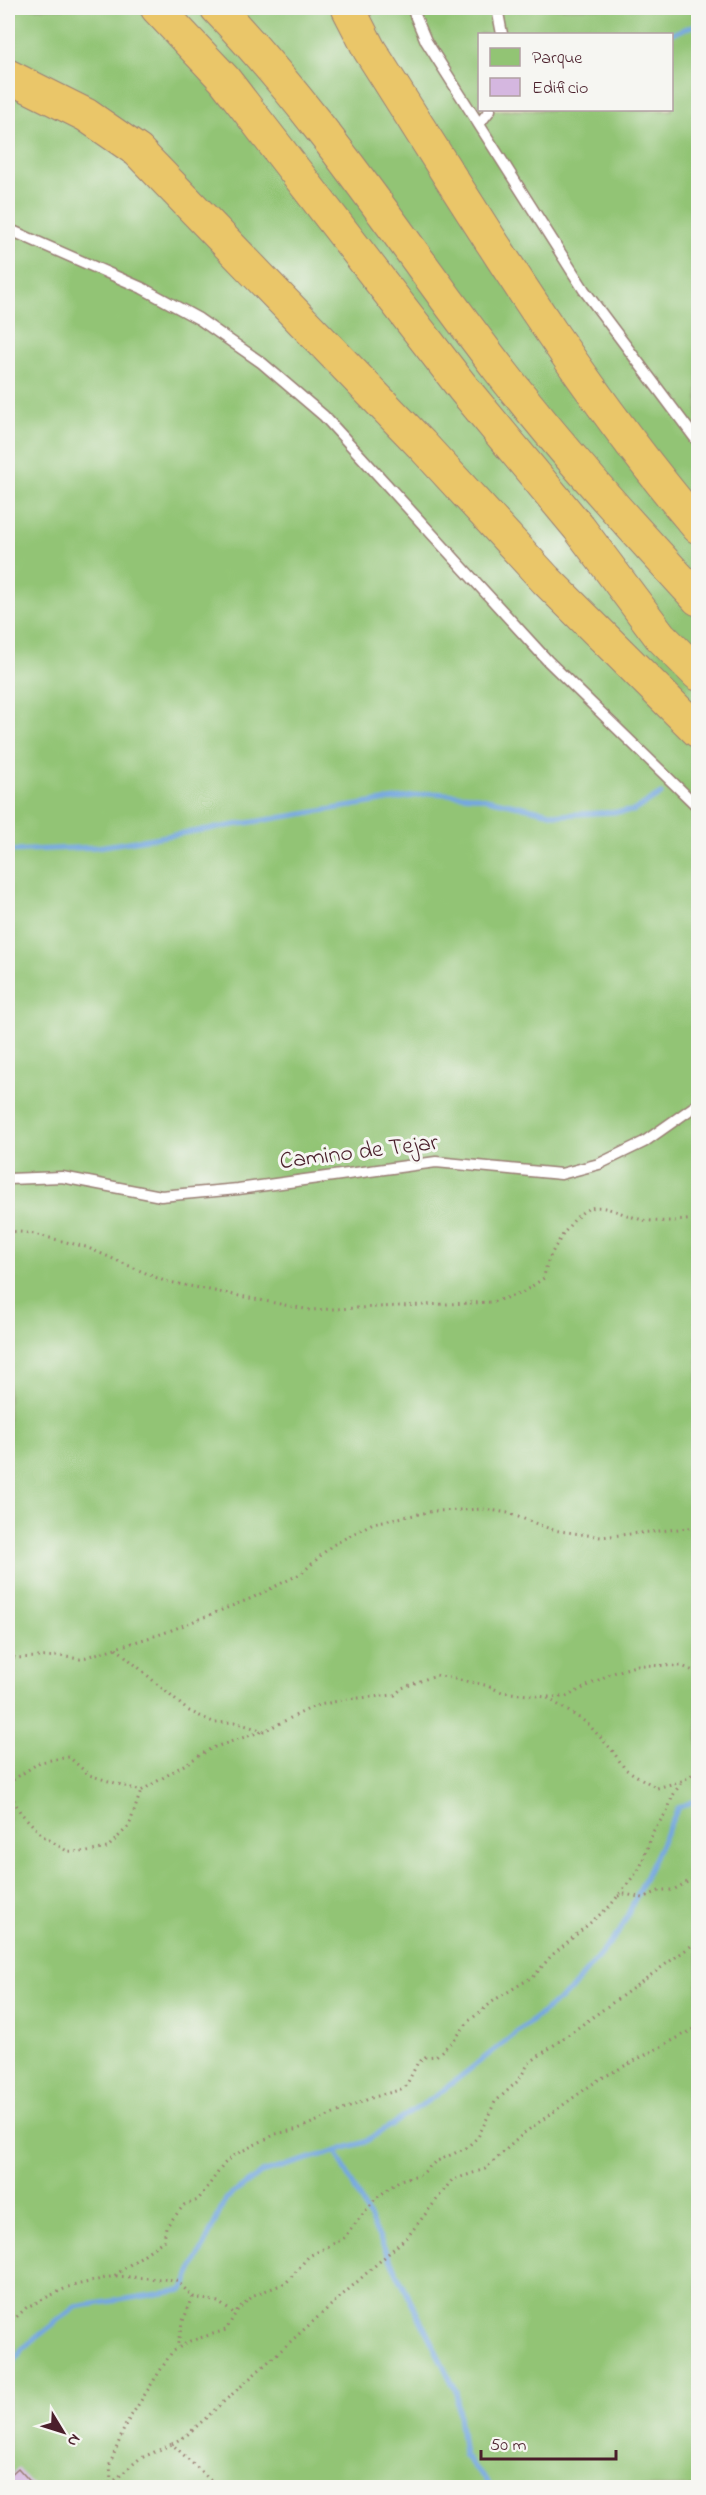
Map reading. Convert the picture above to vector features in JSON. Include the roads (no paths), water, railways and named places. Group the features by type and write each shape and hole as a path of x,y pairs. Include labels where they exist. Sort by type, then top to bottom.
{"highway":[{"path":"157,8 224,79 463,388 579,528 660,636 699,674"},
{"path":"217,8 255,47 378,205 502,373 615,508 699,599"},
{"path":"348,8 376,59 564,350 643,462 699,527"},
{"path":"8,76 86,115 138,151 420,444 546,580 699,731"},
{"path":"579,528 699,651"}],"lane":[{"path":"412,8 426,41 585,290 699,442"},
{"path":"497,8 502,33"},
{"path":"480,123 489,111"},
{"path":"8,229 142,288 199,319 262,363 324,416 548,661 699,807"},
{"name":"Camino de Tejar","path":"8,1179 62,1178 161,1196 238,1189 436,1162 561,1174 599,1164 644,1142 699,1104"}],"waterway":[{"path":"673,33 698,24"},
{"path":"8,851 98,847 432,793 473,796 560,815 633,811 661,794"},
{"path":"8,2373 22,2349 75,2307 183,2290 226,2199 261,2173 365,2142 437,2095 570,1991 620,1931 678,1808 698,1799"},
{"path":"336,2151 456,2391 464,2455 492,2488"}]}
